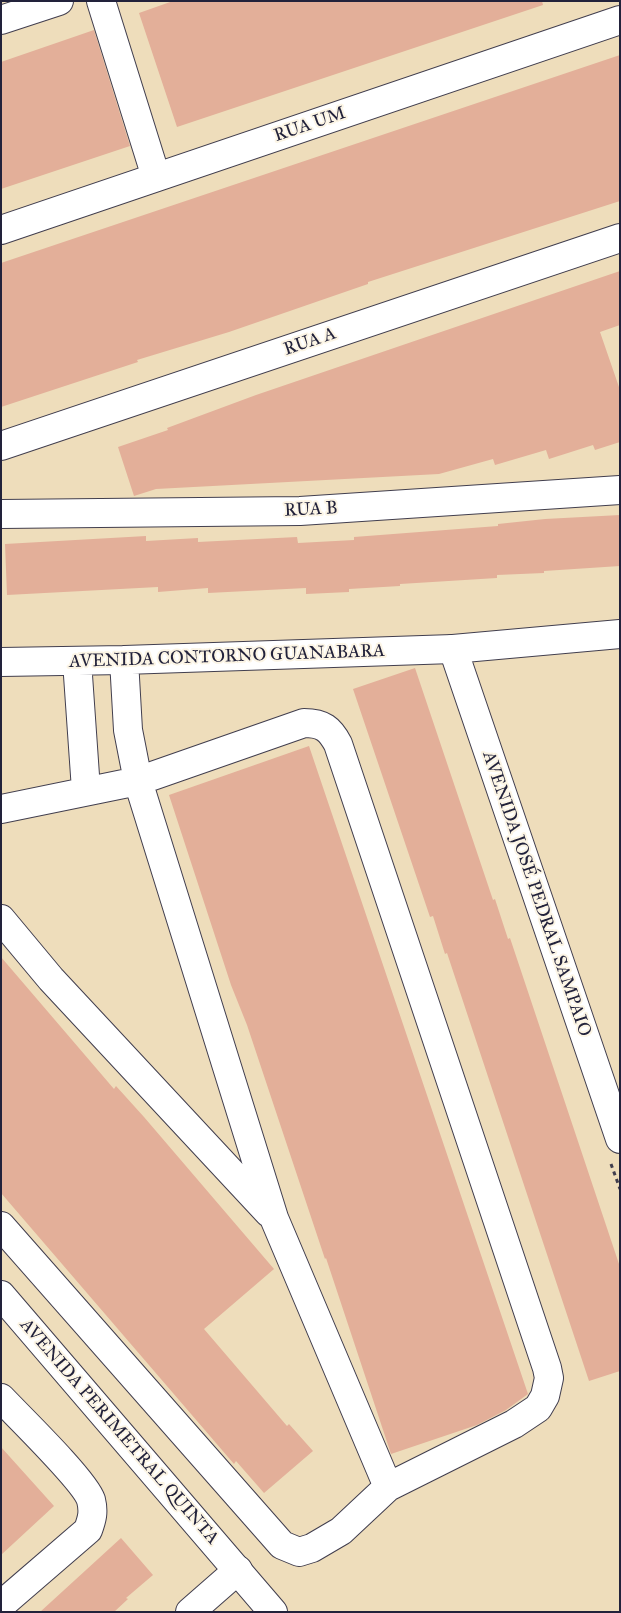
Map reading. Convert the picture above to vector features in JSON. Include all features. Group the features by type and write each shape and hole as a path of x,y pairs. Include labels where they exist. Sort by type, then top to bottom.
{"street":[{"path":"1,20 59,1"},
{"path":"101,1 156,177"},
{"name":"RUA UM","path":"1,230 620,20"},
{"name":"RUA A","path":"1,446 620,238"},
{"name":"RUA B","path":"1,514 300,511 620,490"},
{"name":"AVENIDA CONTORNO GUANABARA","path":"1,662 124,660 453,649 620,634"},
{"name":"AVENIDA JOSÉ PEDRAL SAMPAIO","path":"453,649 620,1139"},
{"path":"124,660 128,730 138,781 274,1218 388,1487"},
{"path":"76,661 86,790"},
{"path":"1,809 86,790 138,781 304,723 316,723 330,730 338,744 549,1378 545,1396 538,1408 514,1424 388,1487 342,1531 312,1548 299,1552 282,1545 1,1226"},
{"path":"1,919 51,980 274,1218"},
{"name":"AVENIDA PERIMETRAL QUINTA","path":"1,1295 238,1570"},
{"path":"1,1398 77,1480 90,1498 94,1515 88,1530 1,1605"},
{"path":"190,1612 238,1570 273,1612"}],"building":[{"path":"173,1 542,1 543,5 177,127 139,13"},
{"path":"94,30 130,146 1,189 1,62"},
{"path":"620,55 620,201 368,282 368,284 229,332 137,360 138,362 1,407 1,263"},
{"path":"620,271 620,325 600,332 620,390 620,442 595,450 593,445 549,459 546,450 495,465 493,459 439,474 156,489 134,496 118,447 168,430 167,428 256,395"},
{"path":"620,515 620,566 497,575 497,578 400,584 400,586 349,589 349,592 306,594 306,588 208,593 208,588 158,592 158,587 7,595 5,544 146,536 146,541 198,538 198,542 297,537 298,543 354,540 354,537 498,526 498,524 545,519"},
{"path":"415,668 493,900 495,899 508,939 510,938 620,1267 620,1371 589,1381 447,953 445,954 433,916 430,917 353,689"},
{"path":"309,746 528,1394 506,1410 477,1425 391,1454 247,1025 231,985 169,795"},
{"path":"1,957 114,1089 116,1086 144,1117 274,1269 204,1329 287,1426 289,1424 313,1451 264,1493 236,1461 234,1464 1,1193"},
{"path":"1,1447 54,1506 1,1555"},
{"path":"121,1538 153,1575 126,1598 128,1599 114,1612 40,1612"}]}
